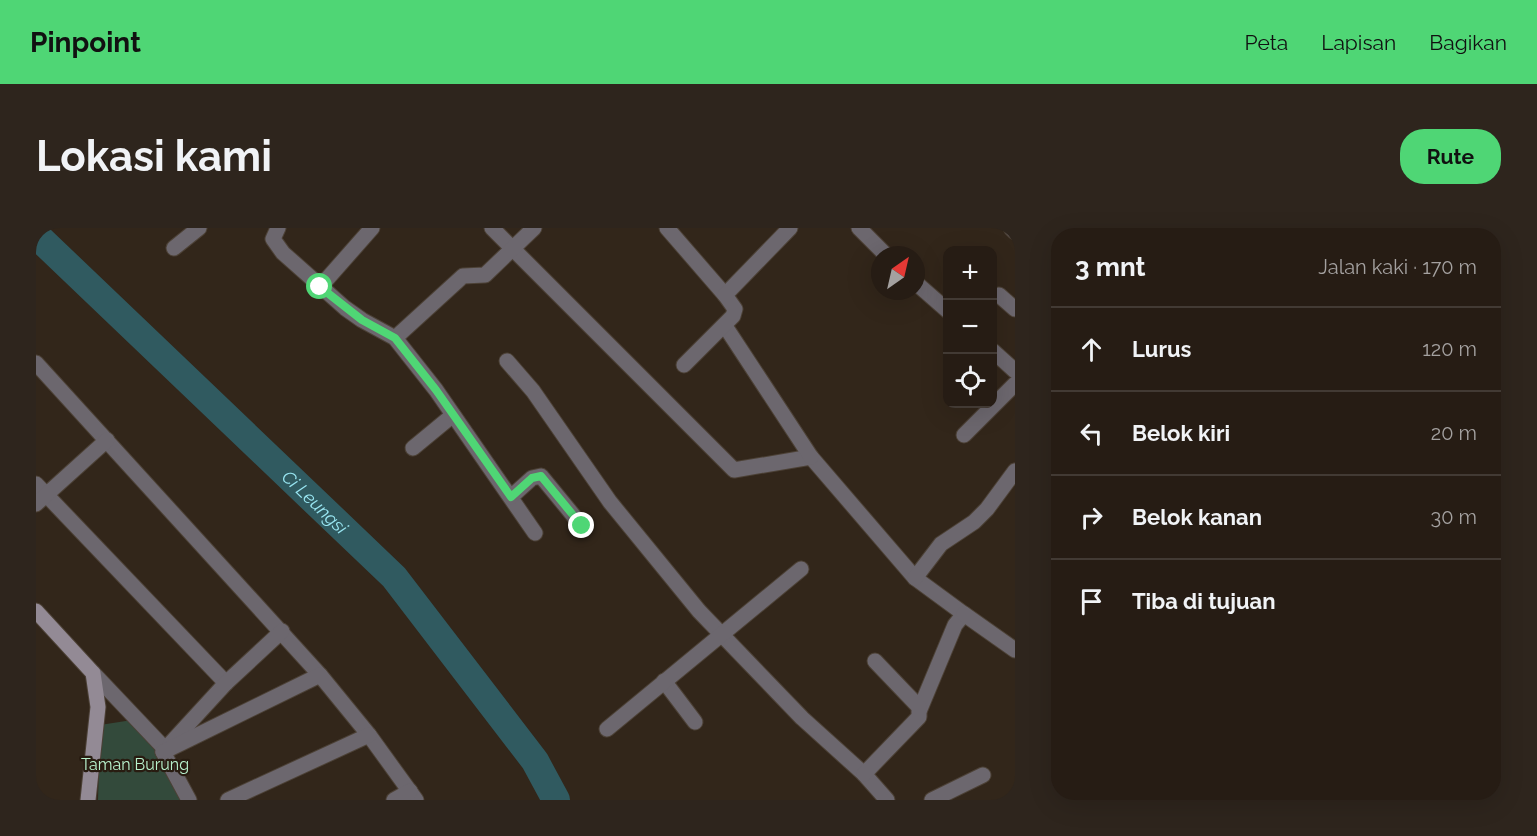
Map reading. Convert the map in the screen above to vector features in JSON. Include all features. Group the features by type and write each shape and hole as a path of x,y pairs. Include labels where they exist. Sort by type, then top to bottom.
{"street":[{"path":"174,248 199,228"},
{"path":"278,228 273,236 283,253 320,287 362,320 395,338 436,390 535,533"},
{"path":"320,287 372,228"},
{"path":"492,228 734,470 810,457"},
{"path":"395,338 463,276 485,275 534,228"},
{"path":"667,228 735,309 734,316 725,326 684,365"},
{"path":"725,295 790,228"},
{"path":"859,228 877,246"},
{"path":"1011,228 1015,232"},
{"path":"925,291 943,307"},
{"path":"999,295 1015,309"},
{"path":"725,326 810,457 915,578 1015,650"},
{"path":"997,354 1013,365"},
{"path":"507,361 533,391 610,502 699,611 802,718 864,774 887,800"},
{"path":"36,363 321,675 369,735 413,796 394,800"},
{"path":"964,435 1015,384"},
{"path":"413,448 453,415"},
{"path":"107,440 39,494 226,683"},
{"path":"915,578 941,544 974,522 987,509 1015,471"},
{"path":"511,497 532,478 541,476 582,526"},
{"path":"607,729 801,569"},
{"path":"36,611 164,750 189,800"},
{"path":"864,774 919,717 955,625 964,614"},
{"path":"164,750 226,683 282,631"},
{"path":"875,661 920,710"},
{"path":"88,800 98,707 93,673"},
{"path":"164,750 321,675"},
{"path":"664,681 694,722"},
{"path":"228,800 369,735"},
{"path":"932,800 983,775"}],"green space":[{"name":"Taman Burung","path":"145,718 194,800 98,800 100,725"}],"waterway":[{"name":"Ci Leungsi","path":"36,235 394,577 535,761 556,800"}],"route":[{"path":"320,287 362,320 395,338 436,390 511,497 532,478 537,475 541,476 546,479 582,526"}]}
